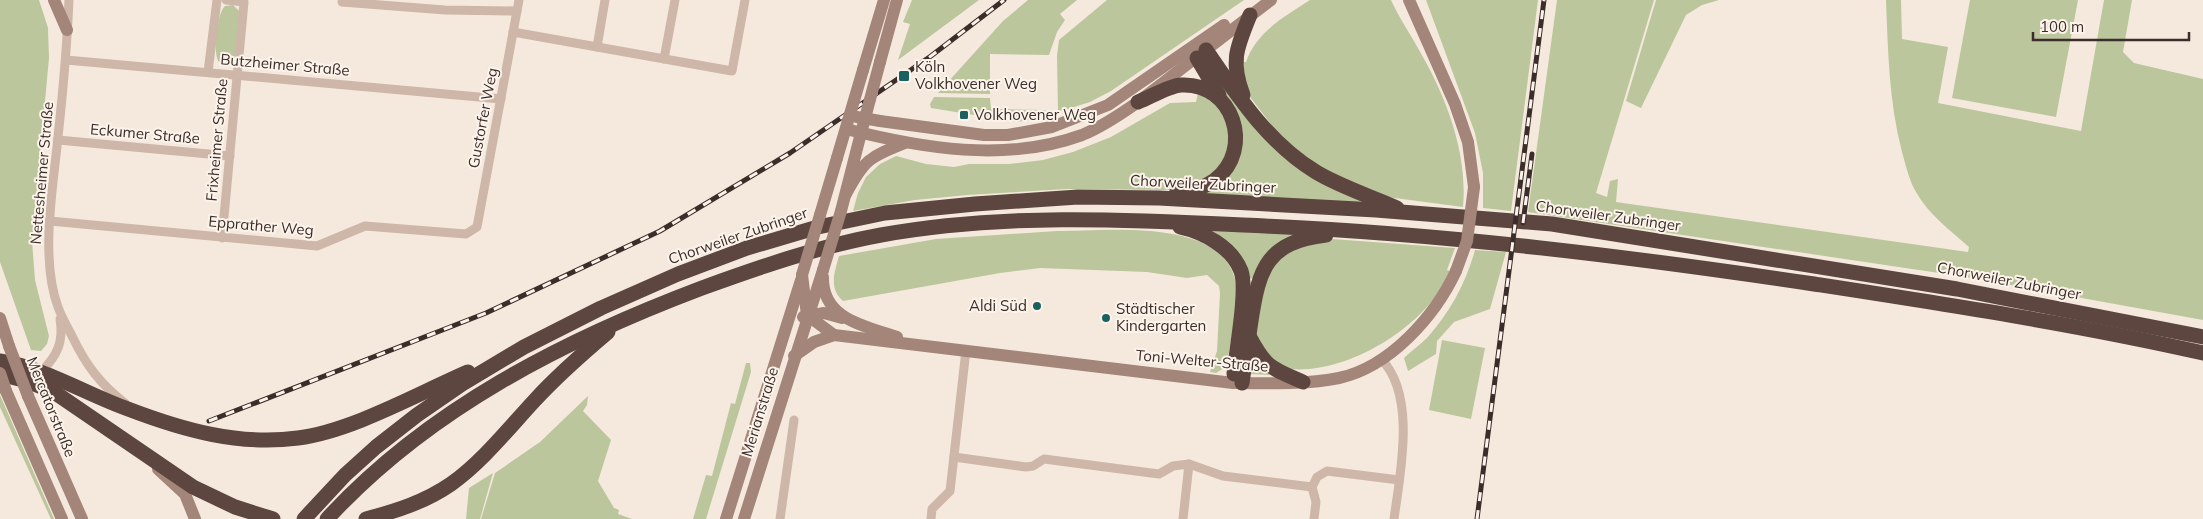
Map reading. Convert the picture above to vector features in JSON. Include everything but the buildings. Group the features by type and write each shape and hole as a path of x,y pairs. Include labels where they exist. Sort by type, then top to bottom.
{"highway":[{"path":"1247,106 1235,66 1236,49 1250,15"},
{"path":"1159,198 1208,184 1227,168 1234,155 1237,133 1225,103 1203,71 1198,51"},
{"path":"1198,51 1282,147 1316,172 1409,214"},
{"path":"1138,102 1179,85 1196,86 1225,103"},
{"name":"Chorweiler Zubringer","path":"304,519 344,475 376,447 462,384 524,347 601,308 678,274 747,248 818,227 884,212 1078,197 1159,198 1552,224 1957,289 2203,337"},
{"path":"1146,220 1191,230 1212,240 1228,252 1241,272 1242,296 1237,383"},
{"path":"327,519 389,460 468,401 562,348 650,307 747,271 879,236 944,227 1025,221 1146,220 1379,231 1548,248 1960,306 2203,353"},
{"path":"1237,383 1249,336 1256,290 1261,272 1270,259 1282,249 1310,237 1379,231"},
{"path":"366,519 405,508 451,484 473,467 535,399 579,356 611,330 650,307"},
{"name":"Chorweiler Zubringer","path":"2178,331 2203,332"},
{"path":"1249,336 1261,359 1277,371 1303,382"},
{"path":"0,361 41,372 99,399 163,423 222,438 258,441 299,438 333,430 524,347"},
{"path":"0,374 27,381 54,392 193,486 235,507 273,519"}],"street":[{"path":"54,0 67,30"},
{"name":"Nettesheimer Straße","path":"69,0 66,60 50,221 50,254 58,306 93,374 110,392 129,406 163,423"},
{"name":"Frixheimer Straße","path":"208,72 217,0"},
{"name":"Frixheimer Straße","path":"222,238 244,2 226,0"},
{"name":"Gustorfer Weg","path":"466,234 476,227 519,0"},
{"path":"597,47 605,0"},
{"path":"664,59 675,0"},
{"path":"834,335 808,315 802,275 884,0"},
{"path":"784,334 794,322 808,315 864,138 865,118 897,0"},
{"path":"850,115 891,123 984,135 1008,135 1047,129 1108,105 1198,51 1271,0"},
{"name":"Toni-Welter-Straße","path":"794,356 814,342 834,335 1237,383 1303,382 1338,378 1359,372 1381,360 1430,316 1448,289 1467,241 1474,186 1468,142 1455,104 1409,0"},
{"path":"513,32 732,71 745,1"},
{"path":"342,2 446,10 517,11"},
{"path":"846,129 864,138 956,149 1004,150 1046,145 1083,134 1116,117 1138,102 1198,51"},
{"name":"Butzheimer Straße","path":"66,60 501,99"},
{"name":"Eckumer Straße","path":"58,140 230,156"},
{"path":"846,194 860,166 881,152 905,143"},
{"name":"Epprather Weg","path":"50,221 317,246 365,226 466,234"},
{"name":"Toni-Welter-Straße","path":"823,270 824,294 830,305 854,322"},
{"name":"Merianstraße","path":"726,519 802,275"},
{"path":"41,372 58,351 63,333 58,306"},
{"name":"Toni-Welter-Straße","path":"808,315 824,313 913,343"},
{"name":"Merianstraße","path":"744,519 808,315"},
{"name":"Mercatorstraße","path":"0,318 28,396 76,506"},
{"path":"931,519 932,509 950,491 966,350"},
{"path":"1381,360 1387,366 1396,386 1404,417 1394,519"},
{"path":"0,374 61,516"},
{"path":"780,519 794,420"},
{"path":"114,432 185,494 195,519"},
{"path":"954,458 1026,467 1034,466 1044,459 1159,474 1174,466 1190,464 1223,476 1312,487"},
{"path":"1183,519 1190,464"},
{"path":"1314,519 1316,502 1312,487 1317,477 1327,471 1399,480"},
{"path":"76,506 82,519"},
{"path":"76,506 86,519"}],"green space":[{"path":"0,0 39,0 48,28 49,58 32,241 35,280 49,336 47,344 41,351 31,350 0,262"},
{"path":"912,0 979,0 898,60 910,24 903,22"},
{"path":"1028,0 1077,0 1060,14 1065,20 1057,32 1049,55 990,54 990,94 938,93 1003,21"},
{"path":"1107,0 1244,0 1111,91 1090,102 1058,112 1057,56 1059,40"},
{"path":"1310,0 1391,0 1438,86 1453,126 1462,166 1463,207 1387,197 1329,175 1279,135 1244,89 1238,62 1246,62 1257,42 1272,26"},
{"path":"1426,0 1538,0 1511,211 1483,208 1483,173 1475,133"},
{"path":"1557,0 1654,0 1596,193 1607,197 1610,181 1618,179 1616,202 1968,252 1969,247 1927,208 1908,173 1894,114 1886,0 1901,0 1902,39 1948,47 1938,103 2081,131 2104,0 2132,0 2123,52 2134,63 2203,79 2203,320 1966,277 1528,212"},
{"path":"1656,0 1719,0 1702,5 1686,15 1641,108 1626,101"},
{"path":"1970,0 2078,0 2056,117 1952,98"},
{"path":"233,5 239,11 235,60 226,65 219,62 217,58 216,34 222,10 225,6"},
{"path":"1215,72 1260,132 1385,205 1190,196 1238,158 1210,75"},
{"path":"1198,93 1214,100 1233,132 1219,172 1184,188 1170,190 1067,189 967,195 915,200 853,211 858,193 866,177 880,164 896,156 926,164 954,167 969,164 1009,164 1043,160 1073,152 1111,137 1170,103 1196,102"},
{"path":"934,97 990,98 991,109 1045,110 1046,117 1017,122 931,108 930,104"},
{"path":"1205,228 1310,232 1255,278 1247,279"},
{"path":"1131,230 1159,232 1185,237 1208,246 1225,260 1235,280 1237,289 1235,319 1228,359 1224,368 1216,373 1210,372 1217,351 1220,293 1219,286 1207,275 1187,278 1147,272 1040,268 1000,273 843,301 835,291 834,279 839,256 936,239 1057,231"},
{"path":"1320,239 1455,248 1447,270 1450,271 1437,294 1407,326 1388,340 1344,361 1321,367 1299,369 1278,367 1255,336 1260,287 1277,257"},
{"path":"1475,250 1506,252 1490,309 1454,322 1437,341 1436,354 1408,371 1404,358 1427,338 1443,318 1462,285"},
{"path":"1442,340 1485,348 1471,419 1429,410"},
{"path":"1251,354 1273,375 1249,374"},
{"path":"746,363 750,363 751,372 706,519 693,519 706,475 712,476 731,403 735,404"},
{"path":"0,395 54,519 51,519 0,407"},
{"path":"588,396 587,405 583,411 611,440 598,481 614,508 619,510 618,514 632,519 481,519 495,473 540,442"},
{"path":"493,473 480,519 466,519 469,488"}],"railway":[{"path":"209,421 486,313 660,231 790,153 931,56 1004,0"},
{"path":"1477,519 1544,0"},
{"path":"1523,223 1532,154"}],"place":[{"name":"Köln Volkhovener Weg","path":"904,76"},
{"name":"Volkhovener Weg","path":"964,115"},
{"name":"Aldi Süd","path":"1037,306"},
{"name":"Städtischer Kindergarten","path":"1106,318"}]}
